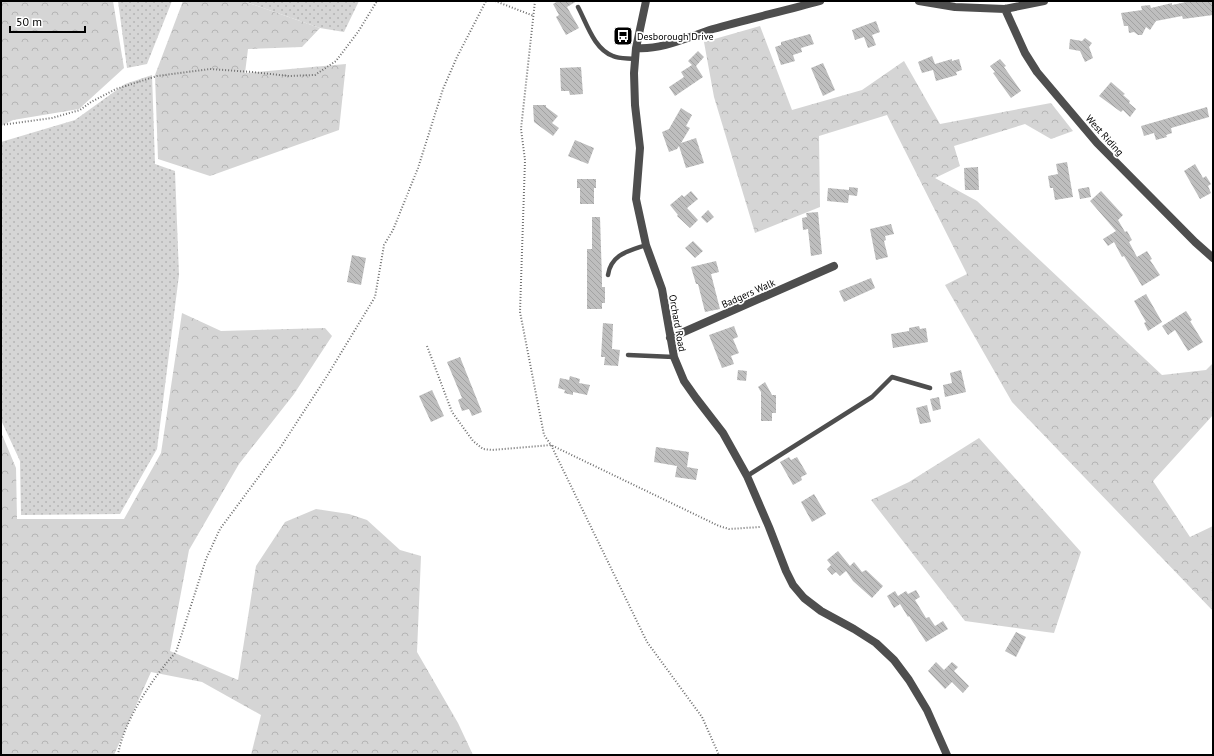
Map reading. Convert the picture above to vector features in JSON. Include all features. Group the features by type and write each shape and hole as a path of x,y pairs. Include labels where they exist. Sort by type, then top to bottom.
{"street":[{"name":"Orchard Road","path":"646,1 636,48 634,72 635,105 640,148 636,199 646,245 662,289 674,357 684,381 723,433 747,476 793,585 804,598 821,611 876,643 894,660 910,680 927,710 947,755"},
{"path":"636,48 645,49 661,46 714,29 820,1"},
{"path":"919,1 955,7 1005,9 1044,1"},
{"name":"West Riding","path":"1005,9 1025,53 1042,78 1097,143 1169,217 1213,258"},
{"name":"Badgers Walk","path":"670,338 834,266"}],"lane":[{"path":"578,7 594,39 600,47 613,56 635,59"},
{"path":"608,275 609,267 618,255 646,245"},
{"path":"628,355 674,357"},
{"path":"747,476 872,397 892,377 930,388"}],"path":[{"path":"1,125 52,118 80,110 91,102 116,89 157,76 210,69 289,76 315,75 336,61 358,32 377,1"},
{"path":"118,755 125,730 144,695 167,661 176,652 206,559 220,529 280,448 375,298 384,245 393,230 418,168 443,89 457,56 486,1"},
{"path":"496,1 534,16"},
{"path":"535,1 521,129 525,160 520,312 544,434 551,445 647,642 702,717 718,755"},
{"path":"427,346 452,412 473,441 483,449 492,450 551,445 719,526 729,529 769,527"}],"green space":[{"path":"1,1 113,1 124,68 79,109 13,120 1,126"},
{"path":"118,1 172,1 147,64 127,68"},
{"path":"183,1 243,1 320,28 302,47 248,49 245,73 346,64 339,130 210,176 158,159 155,75"},
{"path":"243,1 359,1 344,32 320,28"},
{"path":"760,26 792,110 862,90 904,61 940,124 1051,103 1073,131 1051,139 1025,124 954,146 960,166 935,178 977,201 1162,375 1206,370 1213,363 1213,415 1153,481 1190,537 1213,526 1213,611 1012,402 945,285 967,274 887,115 819,136 820,207 755,233 714,97 704,42"},
{"path":"152,75 155,164 175,171 179,275 157,449 120,514 21,515 20,461 1,420 1,142 75,120 125,84"},
{"path":"182,313 221,331 325,328 332,336 294,394 239,464 189,550 170,651 238,680 256,566 285,522 316,509 349,514 367,520 400,550 421,556 417,652 458,723 473,755 251,755 261,715 202,682 151,672 114,755 1,755 1,432 16,468 17,519 124,519 161,453"},
{"path":"979,438 1081,552 1054,633 965,621 871,500 909,482"}],"building":[{"path":"558,1 577,1 567,7 579,28 566,35 556,17 559,15 553,4"},
{"path":"1191,1 1213,1 1213,15 1183,19 1182,16 1156,21 1150,30 1146,27 1142,35 1138,35 1134,32 1129,33 1128,26 1124,26 1121,13 1142,10 1141,6 1150,5 1151,8 1172,3 1172,5"},
{"path":"876,21 880,32 872,35 876,45 868,48 864,37 855,40 852,30"},
{"path":"810,34 814,44 801,48 802,52 793,55 795,61 781,65 775,47 781,45 781,42"},
{"path":"1085,38 1092,43 1089,47 1093,58 1085,62 1080,51 1069,49 1070,39 1082,41"},
{"path":"698,51 704,57 696,66 703,77 675,96 669,87 684,77 681,72 692,65 688,61"},
{"path":"932,56 935,64 952,59 952,61 959,59 962,70 956,72 957,75 936,81 933,70 922,73 918,62"},
{"path":"1000,59 1021,91 1011,98 993,73 995,72 990,66"},
{"path":"823,63 835,90 823,96 811,68"},
{"path":"581,67 583,94 570,95 569,91 561,91 560,68"},
{"path":"1111,82 1125,94 1123,95 1136,109 1130,117 1123,110 1121,112 1099,96"},
{"path":"533,105 546,105 546,107 558,116 552,123 559,128 553,136 534,122"},
{"path":"1207,107 1209,117 1171,128 1172,133 1166,135 1167,137 1156,140 1154,133 1144,136 1141,126"},
{"path":"681,108 692,115 686,126 690,128 681,143 696,138 704,163 686,168 679,146 677,149 669,152 662,132 669,129"},
{"path":"575,140 594,148 588,164 568,156"},
{"path":"1067,162 1073,197 1055,200 1053,188 1050,188 1048,176 1058,174 1056,164"},
{"path":"1195,164 1203,178 1206,176 1211,184 1208,186 1211,193 1200,199 1184,171"},
{"path":"978,167 979,190 965,190 964,168"},
{"path":"577,179 596,179 596,188 594,188 594,204 580,204 580,188 577,188"},
{"path":"849,187 858,188 857,196 849,195 848,203 827,201 828,188 849,190"},
{"path":"1089,187 1091,197 1080,199 1078,189"},
{"path":"691,191 698,199 687,208 698,220 690,228 677,216 678,215 670,205 682,195 684,197"},
{"path":"1101,191 1123,215 1118,220 1132,240 1129,242 1137,257 1147,251 1152,259 1150,260 1160,275 1142,286 1124,256 1122,257 1114,242 1108,246 1103,239 1116,231 1090,201"},
{"path":"708,210 714,217 707,223 701,217"},
{"path":"818,212 822,254 811,256 808,229 803,230 802,218 807,217 806,213"},
{"path":"592,217 600,217 602,287 605,287 605,303 602,303 602,309 587,309 587,249 592,249"},
{"path":"891,224 894,234 885,236 886,240 884,241 888,257 876,260 870,229"},
{"path":"693,241 703,251 695,258 685,248"},
{"path":"352,255 366,258 361,285 347,282"},
{"path":"716,261 719,272 711,274 720,309 705,312 698,284 696,284 691,267"},
{"path":"871,278 875,288 844,302 839,291"},
{"path":"1146,294 1162,322 1148,331 1144,323 1146,322 1134,301"},
{"path":"1186,311 1192,320 1190,321 1203,342 1188,351 1175,330 1168,335 1162,326"},
{"path":"603,323 613,324 612,349 620,350 618,366 604,365 605,357 601,357"},
{"path":"734,326 738,337 733,339 739,353 731,356 734,364 722,368 709,335"},
{"path":"919,326 920,329 926,328 928,342 893,348 891,334 909,331 909,328"},
{"path":"460,357 482,412 472,416 469,409 462,411 458,400 462,398 447,362"},
{"path":"738,370 747,371 746,381 737,380"},
{"path":"961,370 966,392 945,397 943,385 952,383 950,373"},
{"path":"570,376 580,379 579,383 590,385 587,395 573,392 573,395 564,393 565,390 558,388 560,378 569,380"},
{"path":"765,382 772,395 776,395 776,413 772,413 772,421 761,421 761,392 758,387"},
{"path":"432,390 444,416 431,422 419,396"},
{"path":"939,397 941,409 933,411 930,399"},
{"path":"927,405 931,422 920,424 916,408"},
{"path":"656,447 689,452 687,467 698,469 696,480 675,477 677,466 654,462"},
{"path":"789,457 791,460 797,457 807,474 801,477 802,480 793,485 780,462"},
{"path":"814,494 826,514 812,522 801,502"},
{"path":"838,551 850,566 854,562 862,572 866,570 883,586 872,598 853,581 846,571 840,576 836,572 832,575 827,569 831,565 827,560"},
{"path":"916,590 920,597 915,600 926,618 929,617 935,626 943,621 948,629 926,642 900,604 894,608 887,596 895,591 898,596 906,591 908,594"},
{"path":"1016,632 1026,637 1016,657 1005,651"},
{"path":"936,662 944,670 952,662 958,667 954,671 969,686 963,693 952,682 945,689 928,671"}],"place":[{"name":"Desborough Drive","path":"623,36"}]}
